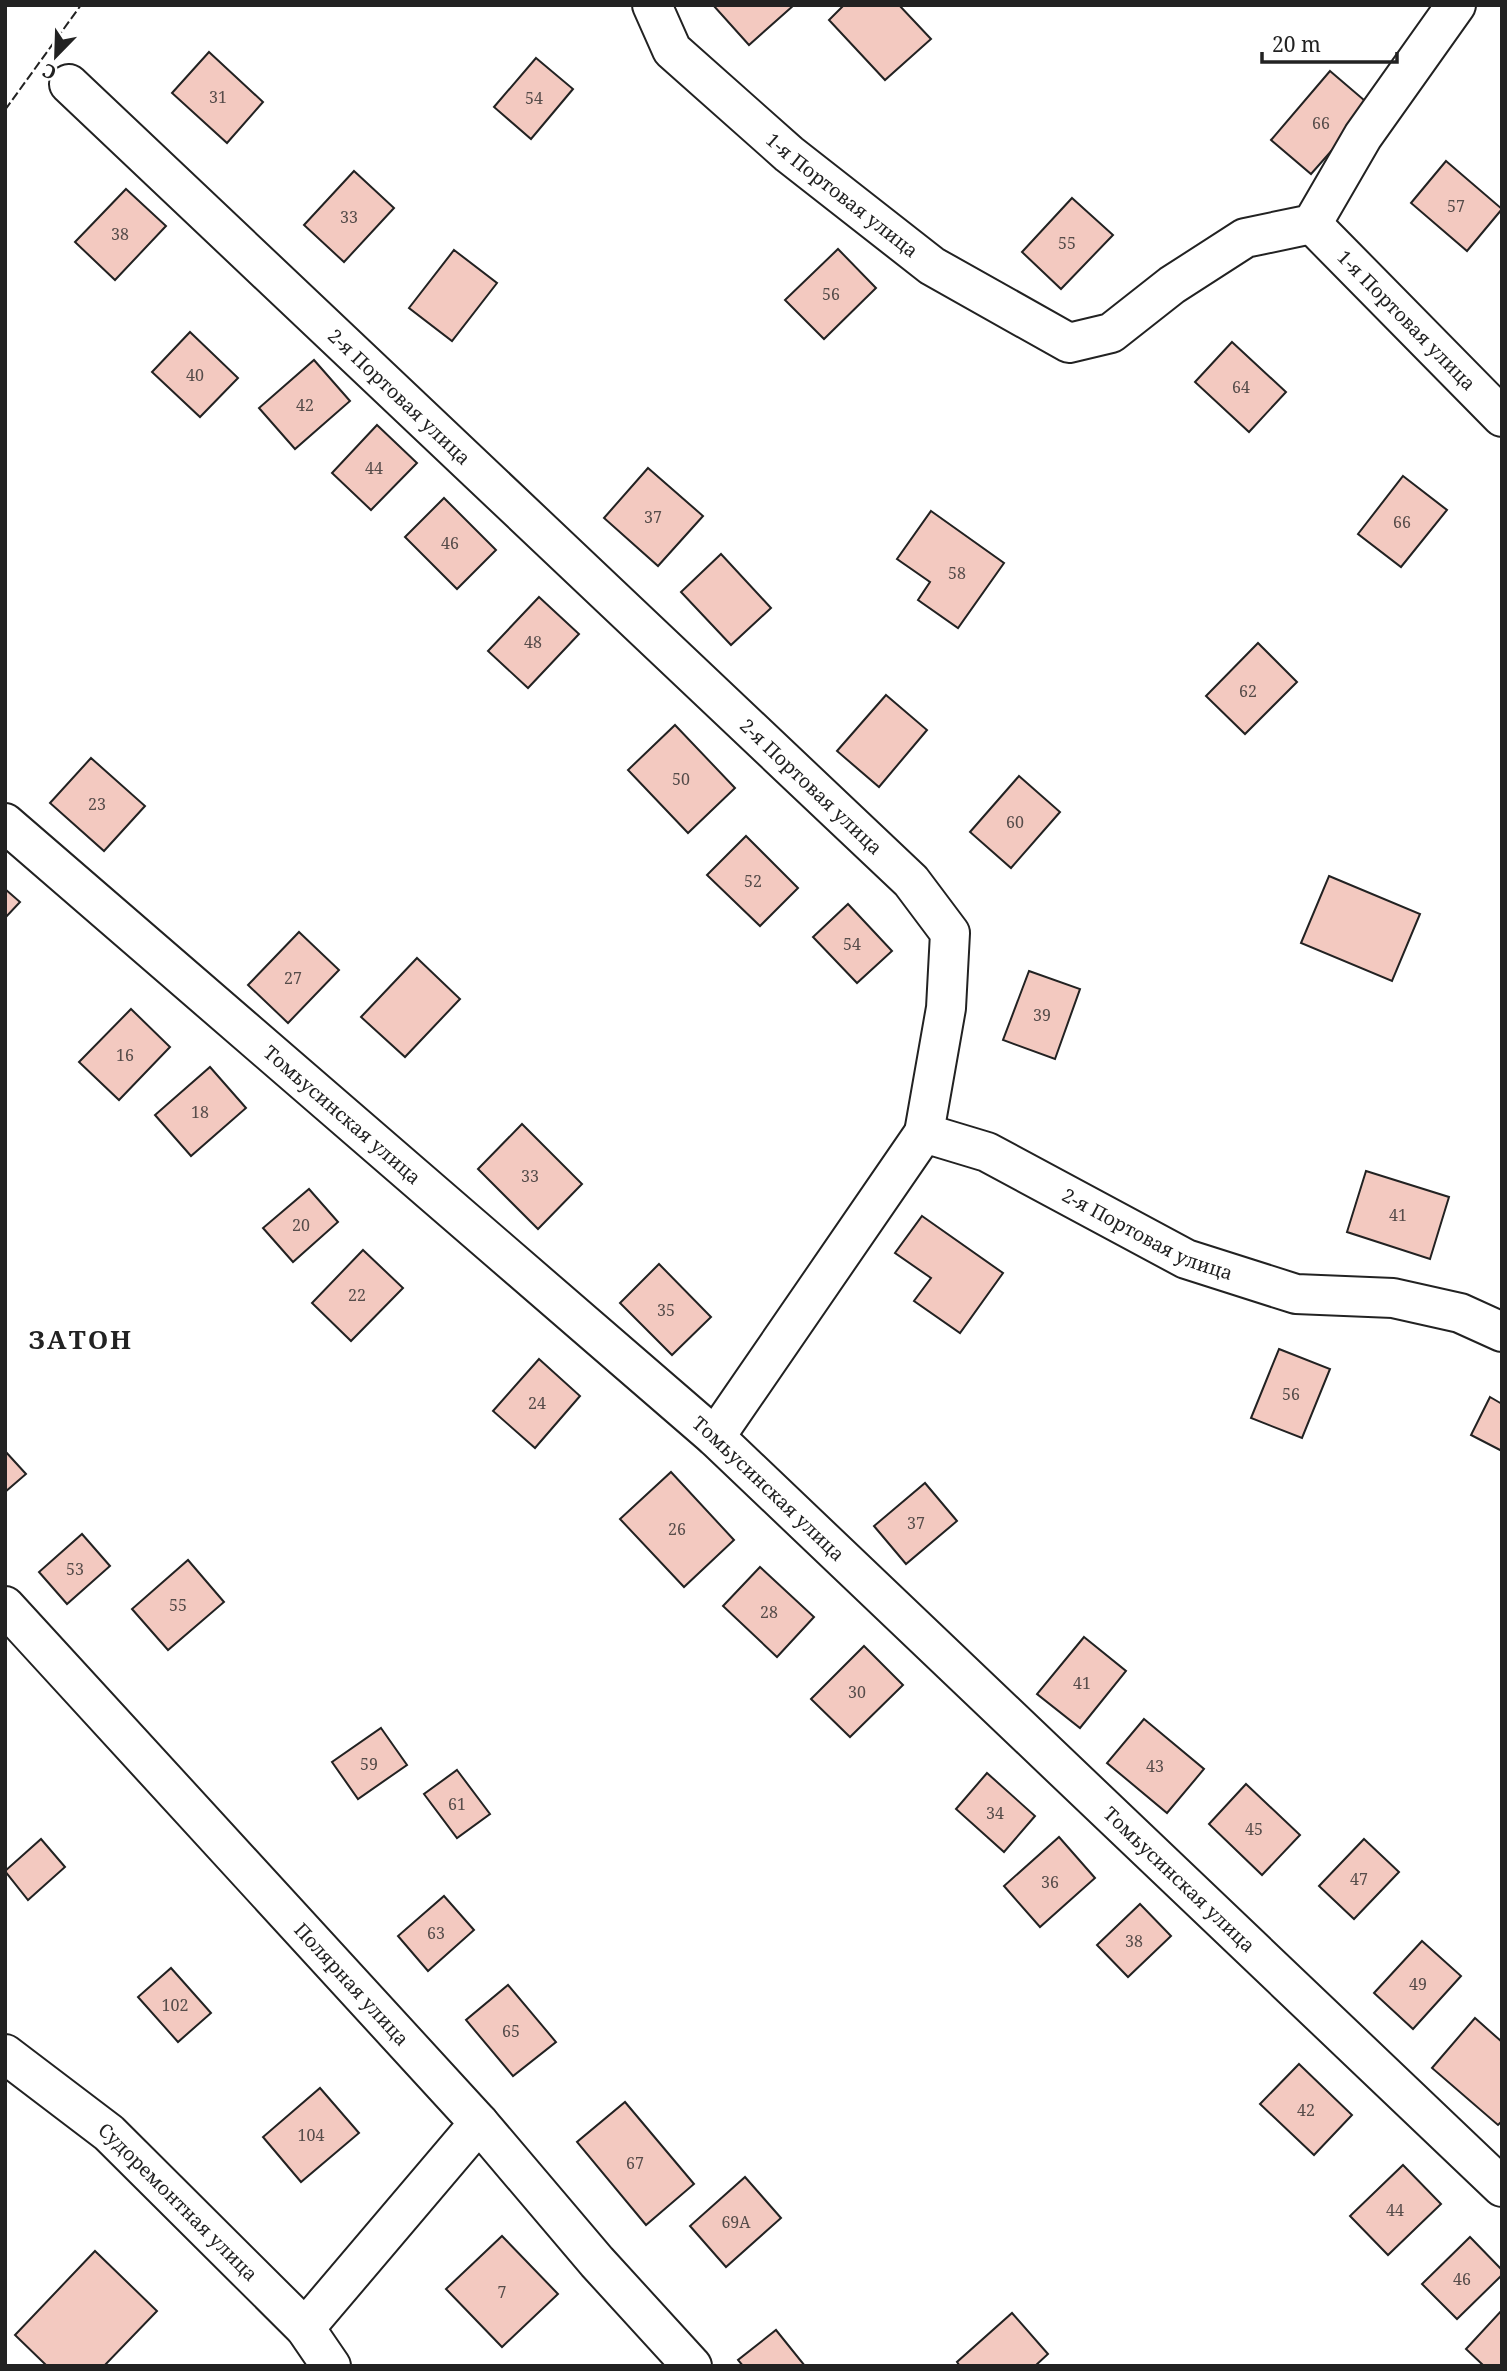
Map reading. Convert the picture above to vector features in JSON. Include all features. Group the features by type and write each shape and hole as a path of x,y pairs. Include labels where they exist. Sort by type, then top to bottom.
{"street":[{"name":"1-я Портовая улица","path":"652,5 672,50 789,155 932,265 1069,343 1111,333 1172,285 1245,237 1312,224 1502,417"},
{"path":"1312,224 1363,136 1456,5"},
{"name":"2-я Портовая улица","path":"69,84 911,881 950,933 946,1008 924,1133 987,1152 1185,1259 1296,1294 1393,1298 1460,1313 1502,1332"},
{"name":"Томьусинская улица","path":"5,823 715,1437 1502,2187"},
{"path":"715,1437 924,1133"},
{"name":"Полярная улица","path":"5,1606 479,2123 597,2262 692,2366"},
{"name":"Судоремонтная улица","path":"5,2054 109,2133 305,2328 331,2366"},
{"path":"305,2328 479,2123"}],"building":[{"path":"713,5 794,5 749,45"},
{"path":"844,5 899,5 931,39 885,80 829,20"},
{"path":"209,52 263,102 227,143 172,93"},
{"path":"536,58 573,89 531,139 494,107"},
{"path":"1330,71 1371,106 1311,174 1271,140"},
{"path":"1446,161 1502,209 1467,251 1411,203"},
{"path":"354,171 394,208 344,262 304,225"},
{"path":"126,189 166,226 115,280 75,242"},
{"path":"1072,198 1113,235 1061,289 1022,252"},
{"path":"838,249 876,288 824,339 785,300"},
{"path":"454,250 497,283 452,341 409,308"},
{"path":"190,332 238,378 200,417 152,372"},
{"path":"1232,342 1286,392 1249,432 1195,382"},
{"path":"314,360 350,401 295,449 259,408"},
{"path":"377,425 417,463 371,510 332,473"},
{"path":"648,468 703,516 658,566 604,518"},
{"path":"1403,476 1447,510 1401,567 1358,534"},
{"path":"444,498 496,550 457,589 405,537"},
{"path":"931,511 1004,563 958,628 918,600 930,582 897,559"},
{"path":"721,554 771,608 731,645 681,592"},
{"path":"539,597 579,634 528,688 488,651"},
{"path":"1258,643 1297,682 1245,734 1206,696"},
{"path":"886,695 927,730 879,787 837,751"},
{"path":"675,725 735,788 688,833 628,770"},
{"path":"91,758 145,806 104,851 50,803"},
{"path":"1019,776 1060,812 1011,868 970,832"},
{"path":"746,836 798,888 760,926 707,875"},
{"path":"1329,876 1420,914 1392,981 1301,943"},
{"path":"5,889 20,902 5,918"},
{"path":"848,904 892,951 857,983 813,937"},
{"path":"299,932 339,970 288,1023 248,985"},
{"path":"417,958 460,999 405,1057 361,1017"},
{"path":"1029,971 1080,989 1055,1059 1003,1040"},
{"path":"131,1009 170,1047 119,1100 79,1062"},
{"path":"210,1067 246,1108 191,1156 155,1115"},
{"path":"522,1124 582,1184 538,1229 478,1169"},
{"path":"1366,1171 1449,1197 1430,1259 1347,1232"},
{"path":"309,1189 338,1222 293,1262 263,1228"},
{"path":"922,1216 1003,1273 960,1333 914,1301 931,1278 895,1253"},
{"path":"363,1250 403,1288 351,1341 312,1303"},
{"path":"659,1264 711,1317 672,1355 620,1303"},
{"path":"1279,1349 1330,1369 1302,1438 1251,1418"},
{"path":"539,1359 580,1396 535,1448 493,1411"},
{"path":"1490,1397 1502,1404 1502,1451 1471,1435"},
{"path":"5,1451 26,1474 5,1492"},
{"path":"671,1472 734,1540 684,1587 620,1519"},
{"path":"925,1483 957,1521 906,1564 874,1526"},
{"path":"82,1534 110,1566 67,1604 39,1572"},
{"path":"188,1560 224,1602 168,1650 132,1609"},
{"path":"760,1567 814,1617 777,1657 723,1606"},
{"path":"1084,1637 1126,1671 1080,1728 1037,1694"},
{"path":"864,1646 903,1685 850,1737 811,1699"},
{"path":"1144,1719 1204,1769 1167,1813 1107,1763"},
{"path":"381,1728 407,1765 358,1799 332,1762"},
{"path":"457,1770 490,1814 457,1838 424,1794"},
{"path":"987,1773 1035,1816 1004,1852 956,1809"},
{"path":"1246,1784 1300,1835 1262,1875 1209,1824"},
{"path":"1059,1837 1095,1878 1040,1927 1004,1886"},
{"path":"41,1839 65,1867 28,1900 5,1871"},
{"path":"1364,1839 1399,1872 1354,1919 1319,1886"},
{"path":"444,1896 474,1930 428,1971 398,1936"},
{"path":"1140,1904 1171,1936 1128,1977 1097,1945"},
{"path":"1422,1941 1461,1976 1413,2029 1374,1993"},
{"path":"171,1968 211,2013 178,2042 138,1997"},
{"path":"508,1985 556,2042 513,2076 466,2020"},
{"path":"1475,2018 1502,2042 1502,2121 1498,2125 1432,2068"},
{"path":"1299,2064 1352,2115 1314,2155 1260,2104"},
{"path":"320,2088 359,2133 301,2182 263,2137"},
{"path":"625,2102 694,2184 646,2225 577,2142"},
{"path":"1403,2165 1441,2204 1388,2255 1350,2216"},
{"path":"745,2177 781,2218 726,2267 690,2226"},
{"path":"502,2236 558,2294 502,2347 446,2289"},
{"path":"1470,2237 1502,2270 1502,2275 1457,2319 1422,2284"},
{"path":"95,2251 157,2311 104,2366 47,2366 15,2335"},
{"path":"1502,2310 1502,2366 1484,2366 1466,2349"},
{"path":"1012,2313 1048,2354 1035,2366 960,2366 957,2362"},
{"path":"776,2330 805,2366 743,2366 738,2360"}],"fence":[{"path":"5,110 81,5"}],"district":[{"name":"ЗАТОН","path":"81,1339"}]}
